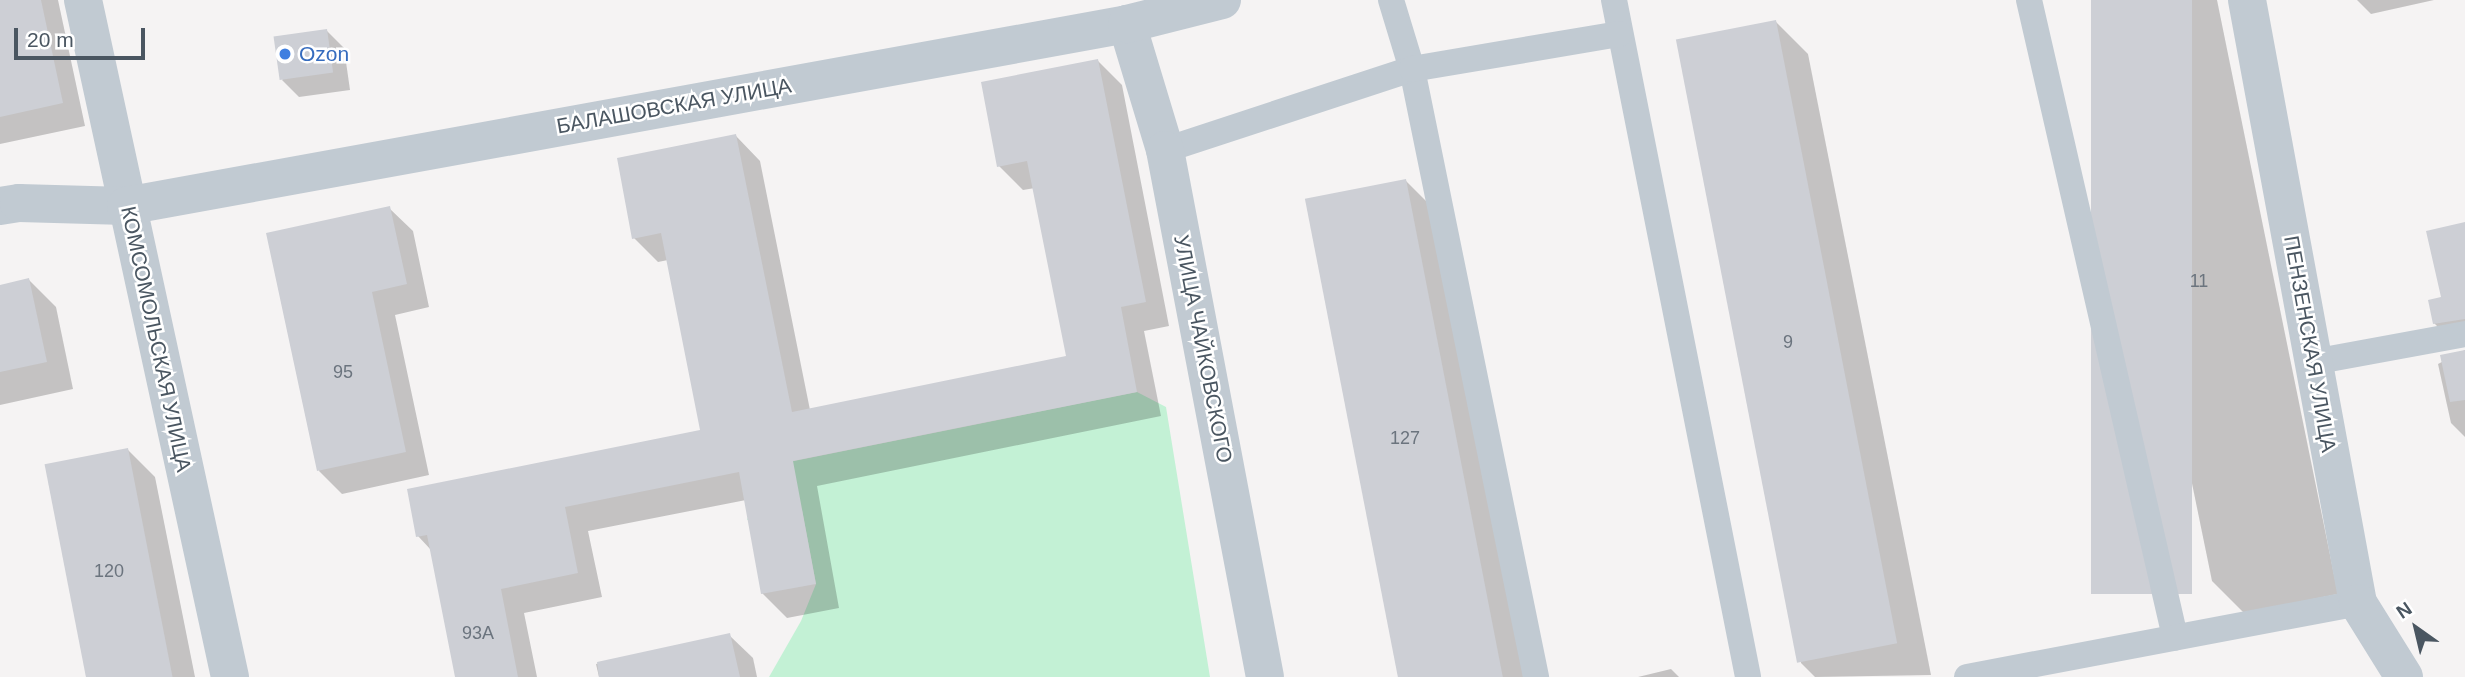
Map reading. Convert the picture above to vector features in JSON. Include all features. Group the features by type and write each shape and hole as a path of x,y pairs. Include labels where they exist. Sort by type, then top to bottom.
{"street":[{"name":"КОМСОМОЛЬСКАЯ УЛИЦА","path":"83,0 230,677"},
{"name":"БАЛАШОВСКАЯ УЛИЦА","path":"0,205 19,203 126,206 1127,24 1222,0"},
{"name":"ПЕНЗЕНСКАЯ УЛИЦА","path":"2247,0 2358,603 2403,677"},
{"name":"УЛИЦА ЧАЙКОВСКОГО","path":"1127,24 1165,150 1265,677"}],"lane":[{"path":"1391,0 1412,69 1535,677"},
{"path":"1614,0 1748,677"},
{"path":"2029,0 2175,637"},
{"path":"1165,150 1412,69 1619,34"},
{"path":"2313,362 2465,334"},
{"path":"1967,677 2358,603"}],"green space":[{"path":"1137,392 1166,407 1210,677 769,677 801,621 816,584 802,510 747,520 764,467"}],"building":[{"path":"0,0 41,0 63,103 0,117"},
{"path":"2091,0 2192,0 2192,594 2091,594"},
{"path":"1776,20 1897,643 1797,663 1676,39"},
{"path":"327,29 333,73 280,80 274,37"},
{"path":"1098,59 1146,302 1121,307 1137,392 793,461 816,584 761,594 739,472 565,507 578,573 501,589 518,677 455,677 427,535 416,537 407,489 700,430 661,233 632,239 617,158 736,134 792,412 1066,356 1027,161 997,167 981,82"},
{"path":"1406,179 1503,677 1398,677 1305,199"},
{"path":"390,206 407,284 372,292 406,452 317,471 266,233"},
{"path":"2465,222 2465,319 2433,324 2428,300 2441,297 2426,231"},
{"path":"29,278 47,362 0,372 0,285"},
{"path":"2465,350 2465,400 2450,402 2440,355"},
{"path":"128,448 173,677 86,677 45,464"},
{"path":"730,633 740,677 599,677 597,662"}],"place":[{"name":"Ozon","path":"285,54"}]}
